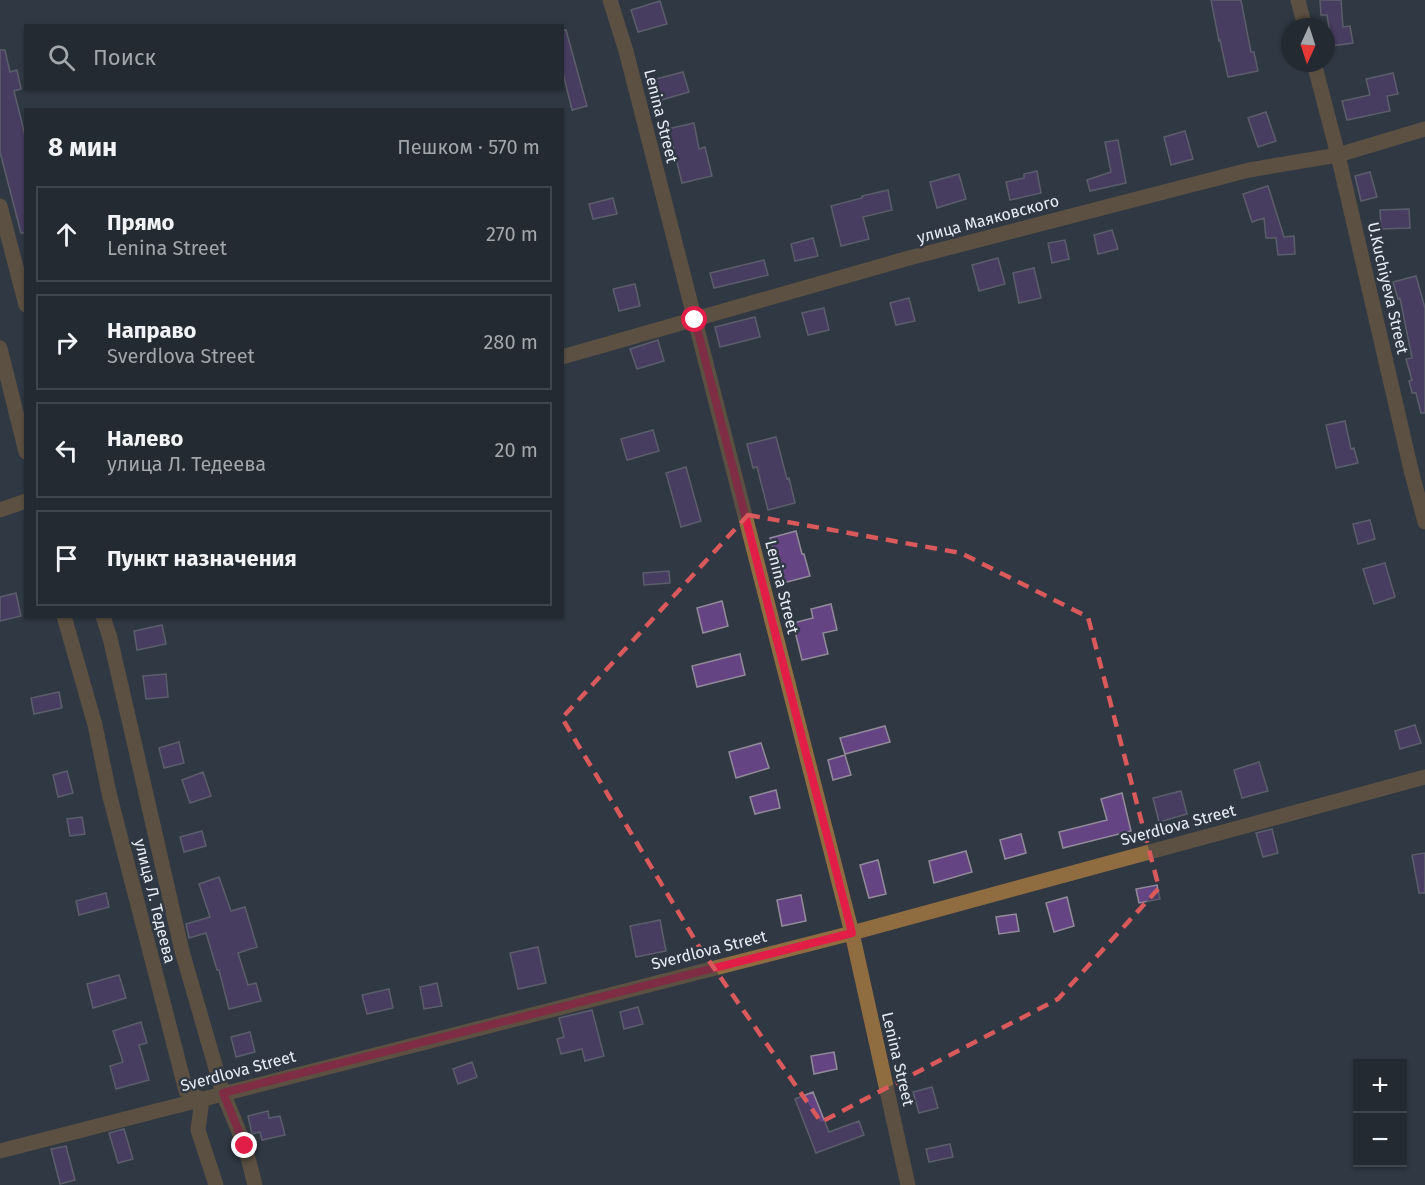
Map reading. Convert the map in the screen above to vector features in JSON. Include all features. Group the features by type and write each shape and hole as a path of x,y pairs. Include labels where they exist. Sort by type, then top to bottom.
{"street":[{"name":"Lenina Street","path":"610,0 629,62 852,933 908,1185"},
{"path":"1298,0 1303,18"},
{"name":"U.Kuchiyeva Street","path":"1316,72 1425,522"},
{"name":"улица Маяковского","path":"564,356 909,258 1228,175 1338,155 1425,129"},
{"path":"0,206 24,297"},
{"path":"0,348 24,444"},
{"path":"0,510 24,502"},
{"name":"улица Л. Тедеева","path":"65,618 95,725 109,793 186,1091 202,1100"},
{"name":"улица Л. Тедеева","path":"104,618 125,700 182,951 223,1093 245,1146 255,1185"},
{"name":"Sverdlova Street","path":"0,1151 852,933 1425,777"},
{"path":"202,1100 198,1130 216,1185"}],"highlighted area":[{"path":"748,515 961,553 1088,617 1159,888 1058,999 821,1122 698,945 562,718"}],"building":[{"path":"1211,0 1241,0 1251,52 1254,52 1258,71 1228,77"},
{"path":"1320,0 1341,0 1343,27 1350,26 1353,43 1335,46 1335,18 1321,15"},
{"path":"660,1 667,24 638,32 631,10"},
{"path":"564,30 566,30 587,106 572,110 564,77"},
{"path":"0,50 5,50 10,72 17,70 21,89 14,91 24,131 24,233 21,233 0,152"},
{"path":"683,72 689,92 658,101 652,80"},
{"path":"1393,73 1398,94 1387,96 1390,111 1347,120 1342,101 1370,95 1366,79"},
{"path":"1266,112 1276,141 1258,147 1248,118"},
{"path":"694,123 699,149 705,147 712,176 682,183 667,129"},
{"path":"1185,131 1193,159 1171,165 1164,137"},
{"path":"1118,140 1126,183 1090,191 1087,180 1111,172 1105,142"},
{"path":"1037,171 1041,193 1010,200 1006,182 1024,178 1024,174"},
{"path":"1370,172 1377,197 1361,201 1355,176"},
{"path":"959,174 966,199 937,208 930,182"},
{"path":"1268,186 1284,237 1294,236 1295,254 1278,255 1276,238 1266,238 1264,218 1252,222 1243,194"},
{"path":"888,190 892,210 863,217 869,239 841,246 831,206"},
{"path":"613,198 617,214 593,219 589,204"},
{"path":"1409,209 1410,228 1381,229 1380,210"},
{"path":"1112,230 1118,249 1098,254 1094,235"},
{"path":"813,238 818,256 795,261 791,244"},
{"path":"1065,240 1069,259 1052,263 1048,243"},
{"path":"998,258 1005,284 979,291 972,265"},
{"path":"764,260 768,275 714,288 710,273"},
{"path":"1034,268 1041,298 1019,303 1013,273"},
{"path":"1416,276 1425,308 1425,413 1421,413 1416,393 1412,393 1409,381 1412,380 1406,359 1412,358 1400,298 1398,299 1393,282"},
{"path":"635,284 640,306 619,311 613,289"},
{"path":"909,298 915,321 896,325 890,303"},
{"path":"824,308 829,330 808,335 802,313"},
{"path":"755,317 760,337 720,347 715,327"},
{"path":"658,340 664,361 637,369 630,349"},
{"path":"1345,421 1351,449 1354,448 1358,463 1336,468 1326,425"},
{"path":"653,430 659,451 627,460 621,439"},
{"path":"776,437 795,503 768,510 757,467 753,468 747,444"},
{"path":"686,467 701,521 681,527 666,473"},
{"path":"1370,520 1375,539 1358,544 1353,524"},
{"path":"796,531 810,576 783,583 770,538"},
{"path":"1385,563 1395,597 1374,604 1363,569"},
{"path":"669,571 670,583 644,585 643,573"},
{"path":"16,593 21,616 0,621 0,597"},
{"path":"722,601 728,626 703,633 697,608"},
{"path":"831,604 837,630 823,633 828,654 802,660 793,623 813,618 811,609"},
{"path":"162,625 166,644 137,650 134,631"},
{"path":"740,654 745,675 697,687 692,666"},
{"path":"166,674 168,697 146,699 143,676"},
{"path":"59,692 62,708 34,714 31,698"},
{"path":"1415,725 1421,743 1400,749 1395,731"},
{"path":"885,726 890,742 845,754 840,738"},
{"path":"179,742 184,763 164,768 159,748"},
{"path":"761,743 769,768 736,778 729,752"},
{"path":"845,755 851,775 833,780 828,760"},
{"path":"1259,762 1268,791 1242,798 1234,770"},
{"path":"67,771 73,793 58,797 53,775"},
{"path":"203,772 211,796 190,803 182,780"},
{"path":"776,790 780,808 755,814 750,797"},
{"path":"1181,791 1187,814 1159,822 1153,798"},
{"path":"1122,793 1131,831 1063,848 1059,832 1107,820 1101,799"},
{"path":"82,817 85,834 70,836 67,819"},
{"path":"1272,829 1278,853 1263,857 1256,833"},
{"path":"202,831 206,846 184,852 180,837"},
{"path":"1021,834 1026,853 1005,859 1000,840"},
{"path":"966,851 972,872 934,883 929,861"},
{"path":"1425,853 1425,893 1419,893 1412,855"},
{"path":"878,860 886,894 869,898 860,865"},
{"path":"219,877 231,911 245,907 257,947 238,953 248,985 256,983 261,1001 229,1009 206,933 189,938 186,924 210,917 199,884"},
{"path":"1157,885 1160,899 1139,903 1136,889"},
{"path":"106,893 109,907 79,915 76,901"},
{"path":"801,895 806,921 782,926 777,900"},
{"path":"1067,897 1074,926 1054,932 1046,903"},
{"path":"1016,914 1019,931 999,934 996,917"},
{"path":"660,920 666,951 636,957 630,926"},
{"path":"538,947 546,983 518,989 510,953"},
{"path":"119,975 126,998 93,1008 87,984"},
{"path":"437,983 442,1006 424,1009 420,987"},
{"path":"389,989 393,1008 367,1014 362,995"},
{"path":"638,1007 643,1024 624,1029 620,1012"},
{"path":"592,1010 604,1056 585,1061 582,1049 561,1054 557,1039 564,1037 559,1018"},
{"path":"141,1022 147,1043 139,1045 149,1080 116,1089 110,1066 123,1062 113,1031"},
{"path":"250,1032 255,1052 236,1057 231,1037"},
{"path":"834,1052 837,1069 814,1074 811,1056"},
{"path":"472,1062 477,1077 458,1084 453,1069"},
{"path":"932,1087 938,1108 919,1113 913,1092"},
{"path":"813,1092 829,1132 859,1121 864,1135 816,1153 795,1099"},
{"path":"268,1111 269,1118 280,1116 285,1135 262,1140 260,1132 252,1134 248,1116"},
{"path":"124,1129 133,1159 118,1163 109,1133"},
{"path":"950,1144 953,1157 929,1162 926,1149"},
{"path":"66,1146 75,1180 60,1184 51,1149"}],"route":[{"path":"245,1146 223,1093 852,933 695,320"}]}
